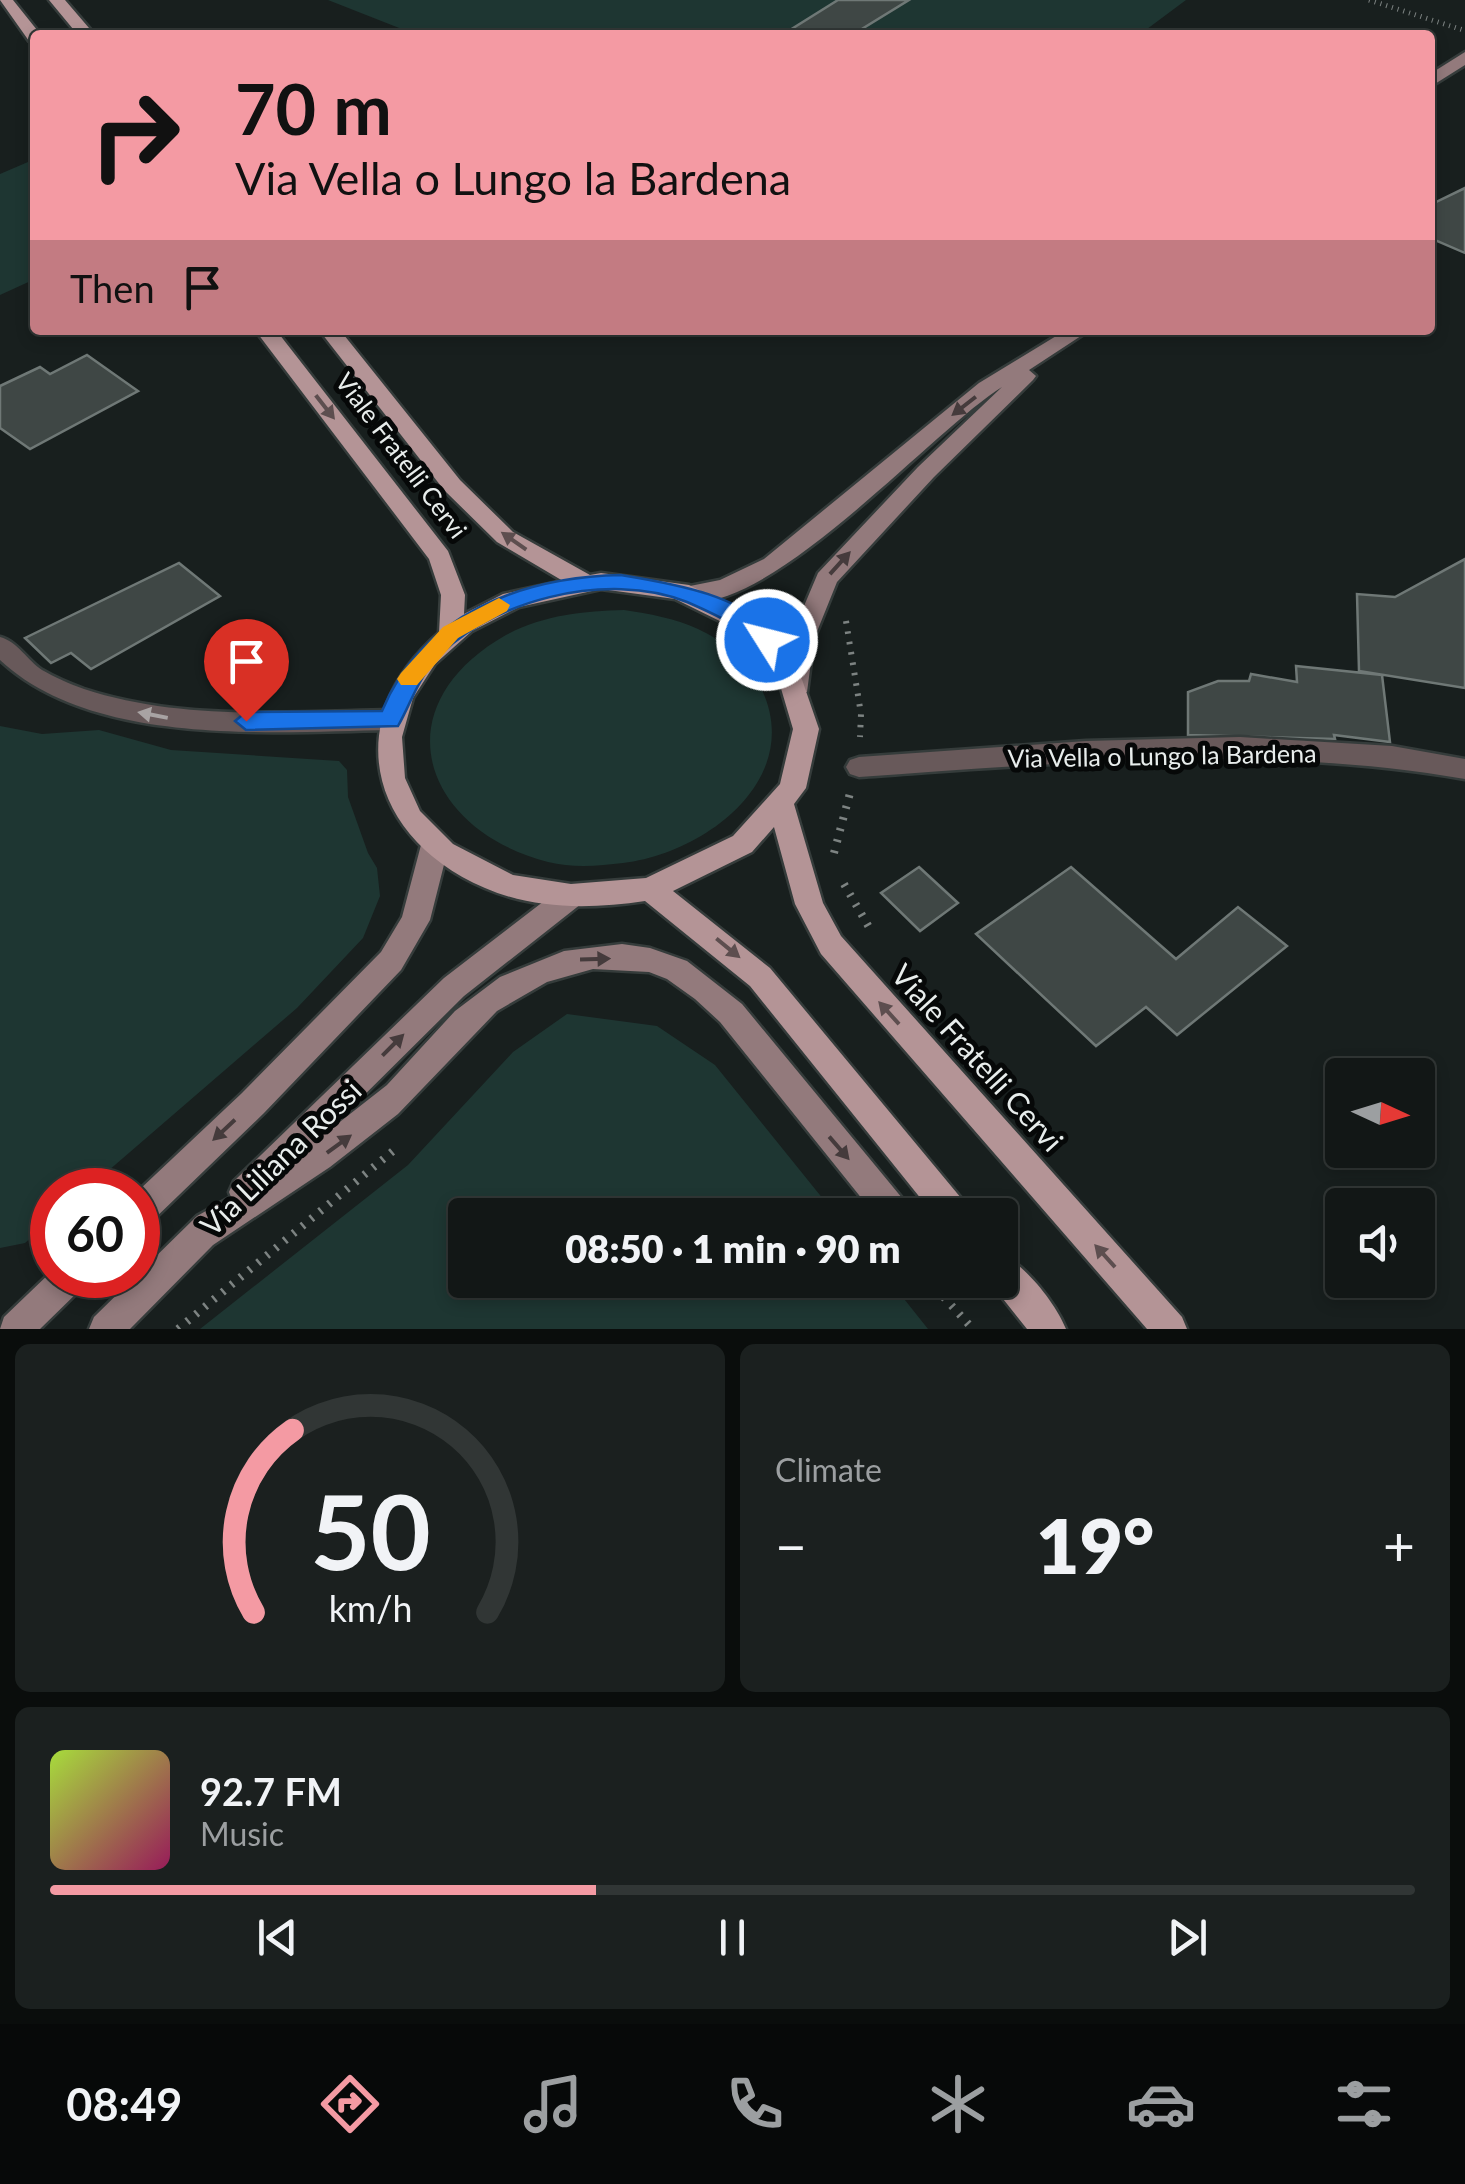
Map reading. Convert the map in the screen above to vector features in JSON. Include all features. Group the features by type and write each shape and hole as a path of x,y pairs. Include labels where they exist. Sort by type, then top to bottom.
{"main road":[{"path":"5,0 30,32"},
{"path":"57,0 83,30"},
{"name":"Viale Fratelli Cervi","path":"270,335 440,557 453,595 450,633"},
{"name":"Viale Fratelli Cervi","path":"334,335 452,485 506,537 585,583"},
{"name":"Viale Fratelli Cervi","path":"585,583 638,584 688,594 744,621 785,661 798,686 808,733 796,782 782,806 759,833 727,856 691,876 650,889 571,896 496,881 435,846 410,817 394,786 387,752 390,720 403,688 424,658 450,633 513,599 585,583"},
{"name":"Viale Fratelli Cervi","path":"782,806 808,904 831,945 1170,1329"},
{"path":"650,889 760,977 940,1198"},
{"path":"1018,1291 1039,1316"}],"street":[{"path":"1435,78 1465,57"},
{"path":"688,594 725,587 772,565 986,388 1073,335"},
{"path":"798,686 802,639 826,579 926,472 1047,354"},
{"path":"0,646 31,677 144,714 184,720 390,720"},
{"name":"Via Vella o Lungo la Bardena","path":"858,767 1283,747 1422,760 1465,769"},
{"path":"160,1191 254,1103 391,961 416,920 435,846"},
{"name":"Via Liliana Rossi","path":"106,1329 454,987 571,896"},
{"path":"199,1236 341,1144 403,1091 465,1021 498,992 540,968 582,959 633,959 675,969 706,991 731,1013 881,1198"},
{"path":"16,1329 48,1298"},
{"path":"1012,1298 1039,1316"}],"path":[{"path":"1369,0 1465,31"},
{"path":"846,616 860,714 858,767 833,857 851,900 872,932"},
{"path":"178,1329 381,1163 406,1138"},
{"path":"945,1298 973,1329"}],"green space":[{"path":"328,0 1186,0 1146,30 404,30"},
{"path":"30,161 30,281 0,295 0,174"},
{"path":"624,610 698,629 724,645 747,667 759,684 771,718 770,749 760,778 741,804 716,826 687,844 655,856 614,864 566,865 505,846 470,823 446,794 433,763 431,729 442,696 467,664 520,628 564,615"},
{"path":"0,726 42,734 99,730 171,750 339,761 347,770 348,797 377,868 380,896 363,938 297,1008 112,1168 30,1168 30,1239 0,1248"},
{"path":"567,1014 657,1026 715,1065 822,1198 448,1198 448,1298 903,1298 928,1329 200,1329 408,1165 513,1052"}],"building":[{"path":"838,0 909,0 860,30 790,30"},
{"path":"1465,188 1465,253 1435,240 1435,203"},
{"path":"87,355 138,391 30,449 0,428 0,386 40,367 50,374"},
{"path":"1465,559 1465,688 1359,671 1357,594 1395,597"},
{"path":"179,563 220,596 91,669 71,653 51,663 25,638"},
{"path":"1296,666 1382,675 1390,742 1334,735 1335,739 1188,735 1188,692 1218,681 1249,681 1251,674 1297,682"},
{"path":"919,867 958,903 920,931 881,893"},
{"path":"1071,867 1176,959 1238,907 1287,946 1177,1035 1146,1007 1096,1046 976,934"}],"slow traffic":[{"path":"409,679 450,633 499,605"}],"route":[{"path":"246,721 390,720 403,688 424,658 450,633 513,599 585,583 621,582 688,594 744,621 767,640"}]}
